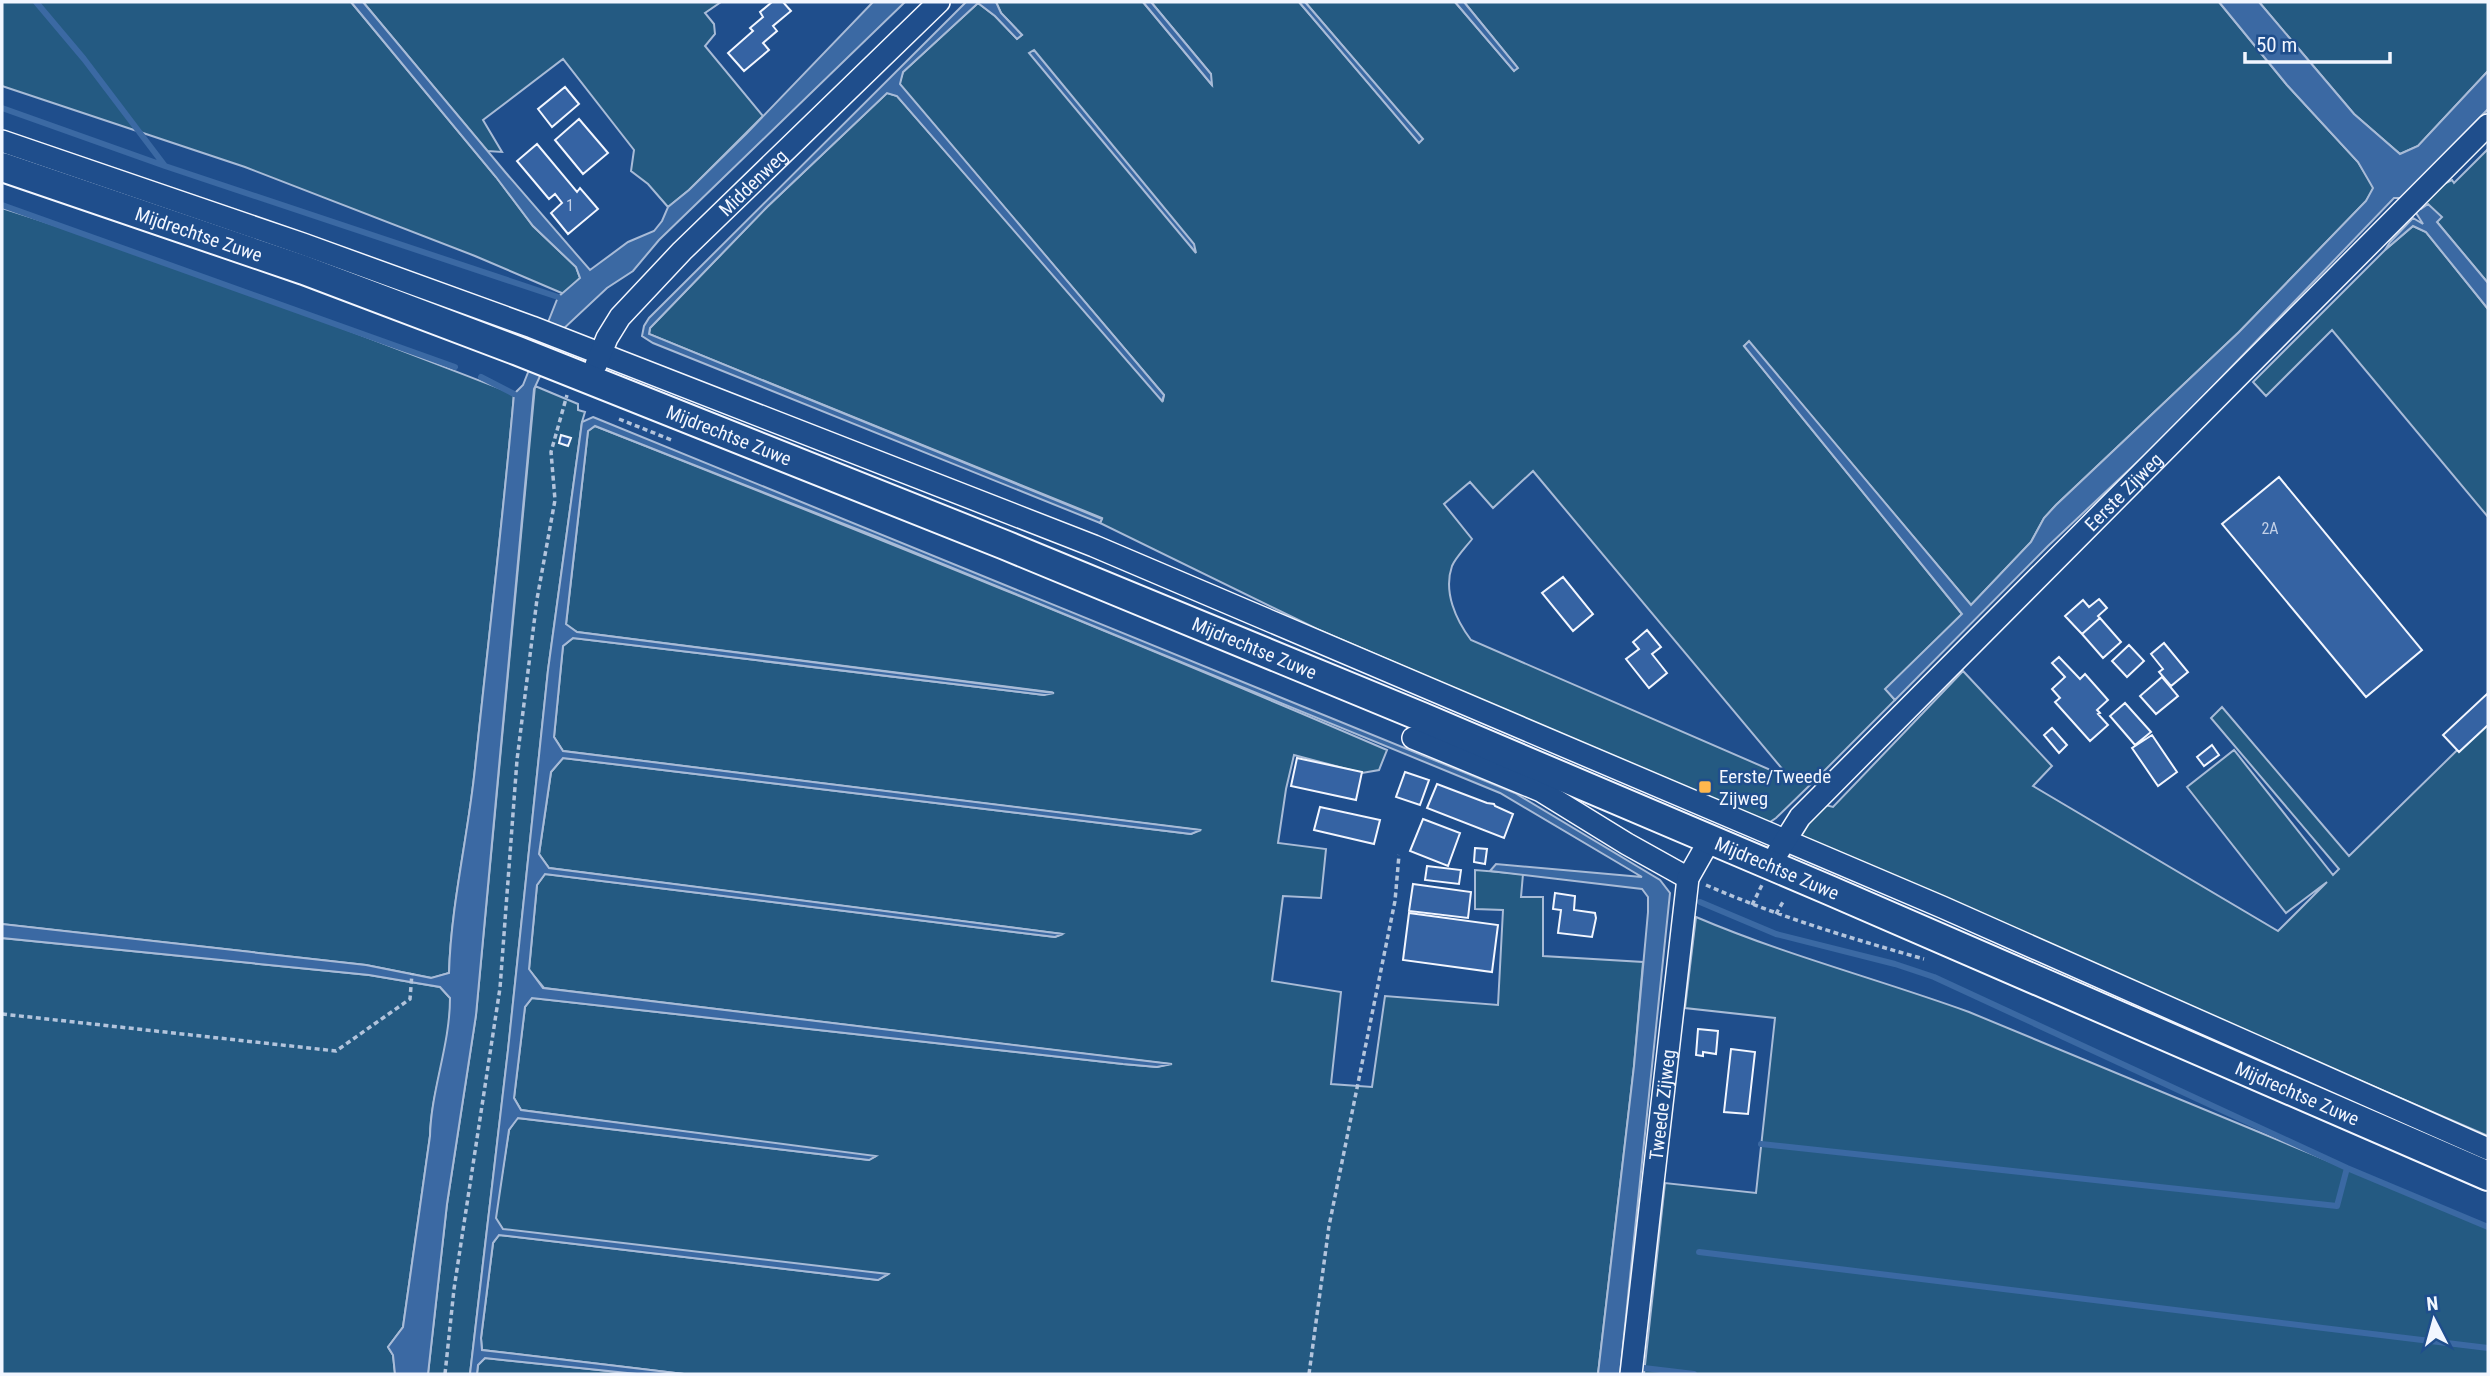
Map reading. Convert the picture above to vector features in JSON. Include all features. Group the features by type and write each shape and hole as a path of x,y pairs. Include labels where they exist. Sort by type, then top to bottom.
{"main road":[{"name":"Mijdrechtse Zuwe","path":"2,167 304,271 525,339 579,387 1005,545 1422,717 2488,1177"}],"street":[{"name":"Middenweg","path":"579,387 601,354 620,317 682,251 939,2"},
{"name":"Eerste Zijweg","path":"1770,866 1800,817 2488,125"},
{"name":"Mijdrechtse Zuwe","path":"2,141 303,244 525,339 570,343 601,354 1094,546 1967,918 2488,1149"},
{"path":"1413,738 1541,791 1688,878"},
{"name":"Tweede Zijweg","path":"1631,1374 1688,878 1709,841"}],"path":[{"path":"444,1374 454,1289 500,988 517,760 537,599 555,500 551,452 563,404 579,387"},
{"path":"1309,1374 1329,1226 1391,924 1399,855"},
{"name":"Mijdrechtse Zuwe","path":"1688,878 1776,914 1928,960"},
{"path":"1776,914 1784,900"},
{"path":"2,1014 335,1051 410,999 412,973"}],"shaded area":[{"path":"2,2 351,2 496,177 533,226 576,267 580,278 564,294 475,256 245,167 2,86"},
{"path":"351,2 363,2 590,270 628,242 654,231 668,207 747,133 873,2 905,2 659,240 633,271 607,288 561,331 534,389 476,1015 447,1204 428,1374 395,1374 393,1355 388,1347 403,1327 431,1119 447,1033 450,998 440,987 369,975 2,938 2,924 366,965 431,978 449,973 453,922 475,768 514,394 523,385 558,297 580,278 576,267 533,226 496,177"},
{"path":"363,2 721,2 705,13 714,24 715,34 705,46 763,116 689,190 668,207 648,184 631,171 634,150 563,59 483,120 502,152 487,151"},
{"path":"966,2 996,2 1001,13 1022,35 1017,39 978,3 903,72 900,84 1164,395 1162,401 897,96 887,93 767,207 650,328 649,334 1102,519 1100,523 653,343 642,336 649,318"},
{"path":"996,2 1143,2 1211,84 1211,74 1151,2 1299,2 1419,142 1422,139 1305,2 1455,2 1514,71 1517,67 1464,2 2219,2 2287,85 2358,162 2374,188 2366,201 2239,332 2056,505 2044,518 2031,542 1971,605 1749,342 1744,346 1962,614 1886,689 1895,700 1776,818 1764,826 1598,750 1317,629 1100,523 1102,518 649,334 650,328 767,207 887,93 897,96 1163,400 1164,395 899,84 903,72 978,3 1017,39 1022,35 1001,13","holes":["1533,471 1789,777 1471,640 1456,615 1449,586 1452,566 1472,539 1444,504 1470,482 1493,508"]},
{"path":"1143,2 1151,2 1211,74 1212,85"},
{"path":"1299,2 1305,2 1423,139 1419,143"},
{"path":"1455,2 1464,2 1518,68 1514,71"},
{"path":"2219,2 2259,2 2354,114 2400,154 2418,146 2488,71 2488,109 2407,192 2421,209 2428,204 2442,217 2437,222 2488,283 2488,309 2426,232 2413,226 2385,250 2413,218 2423,224 2401,198 2394,198 2166,435 2048,546 1895,700 1885,689 1962,614 1744,346 1749,341 1971,605 2031,542 2044,518 2056,505 2239,332 2366,201 2373,188 2358,162 2287,85"},
{"path":"2259,2 2488,2 2488,71 2418,146 2400,154 2354,114"},
{"path":"1034,50 1194,244 1196,253 1029,53"},
{"path":"2488,149 2488,283 2437,222 2417,205 2431,190 2452,180 2454,183"},
{"path":"2,208 195,274 514,394 475,768 453,922 449,973 432,978 366,965 2,924"},
{"path":"2413,226 2426,232 2488,309 2488,517 2332,330 2266,396 2253,382 2385,250"},
{"path":"535,386 578,404 578,410 585,412 548,670 470,1374 428,1374 447,1204 476,1015"},
{"path":"593,417 1515,793 1660,880 1670,893 1620,1374 1598,1374 1634,1066 1648,897 1642,889 1490,871 1496,864 1642,877 1500,793 877,537 595,426 588,431 566,624 577,632 1054,693 1044,695 573,638 563,646 554,737 563,751 1201,830 1191,834 563,758 551,772 539,854 549,868 1063,934 1055,937 545,874 537,885 529,969 543,988 1172,1064 1157,1067 1123,1064 532,998 525,1007 514,1098 521,1110 876,1156 869,1160 518,1118 509,1130 496,1218 503,1229 888,1274 878,1280 499,1235 493,1243 481,1338 482,1350 684,1374 637,1374 485,1358 478,1365 477,1374 470,1374 548,670 582,422"},
{"path":"595,426 1190,666 1387,750 1379,770 1362,773 1294,755 1286,789 1278,843 1326,849 1321,898 1283,896 1272,981 1341,992 1331,1084 1372,1087 1385,996 1498,1005 1503,910 1475,909 1475,870 1523,874 1521,897 1543,897 1543,956 1643,962 1634,1066 1598,1374 684,1374 482,1350 481,1338 493,1243 499,1235 878,1280 887,1275 503,1230 495,1218 509,1130 517,1118 869,1160 874,1157 521,1110 514,1098 525,1007 532,998 1123,1064 1157,1067 1169,1064 544,988 529,970 537,885 545,874 1055,937 1062,934 549,868 539,854 551,772 563,758 1191,834 1199,830 563,751 554,737 563,646 573,638 1044,695 1050,692 577,632 566,625 588,431"},
{"path":"1963,671 2052,766 2033,786 2278,931 2327,882 2286,913 2187,787 2234,750 2333,875 2339,869 2211,718 2222,707 2349,856 2488,720 2488,1136 1803,840 1801,830 1821,804 1833,807"},
{"path":"1696,917 1763,943 1969,1012 2488,1227 2488,1374 1644,1374 1665,1183 1756,1193 1775,1018 1685,1008"},
{"path":"2,938 369,975 440,987 450,998 448,1032 431,1119 403,1327 388,1347 393,1355 395,1374 2,1374"},
{"path":"485,1358 637,1374 477,1374 478,1365"}],"building":[{"path":"772,2 783,2 791,11 773,26 777,31 763,43 769,50 744,71 728,53 753,31 750,28 763,17 760,12"},
{"path":"565,87 579,104 552,127 538,109"},
{"path":"579,119 608,153 583,174 555,140"},
{"path":"537,144 577,192 580,188 598,209 568,234 551,213 562,203 555,194 549,199 517,161"},
{"path":"561,435 571,438 568,446 559,443"},
{"path":"2279,477 2422,650 2366,697 2222,524"},
{"path":"1563,577 1593,614 1573,631 1542,593"},
{"path":"2099,599 2107,608 2082,634 2065,616 2083,600 2089,607"},
{"path":"2100,618 2121,642 2103,658 2082,634"},
{"path":"1647,630 1661,647 1652,654 1667,673 1649,688 1626,659 1639,649 1633,642"},
{"path":"2164,643 2188,672 2171,686 2159,672 2163,669 2151,654"},
{"path":"2129,645 2144,661 2127,677 2112,661"},
{"path":"2059,657 2080,679 2085,674 2108,700 2097,710 2108,725 2090,741 2055,702 2060,698 2052,689 2065,677 2052,663"},
{"path":"2162,677 2178,696 2156,714 2140,696"},
{"path":"2488,693 2488,725 2459,752 2443,735"},
{"path":"2125,703 2151,732 2135,745 2110,716"},
{"path":"2052,728 2067,745 2059,753 2044,735"},
{"path":"2152,735 2177,772 2158,786 2132,748"},
{"path":"2212,745 2219,755 2204,766 2197,757"},
{"path":"1297,758 1362,772 1356,800 1291,786"},
{"path":"1405,772 1429,780 1420,805 1396,797"},
{"path":"1437,784 1494,804 1513,814 1504,838 1427,808"},
{"path":"1320,807 1380,820 1374,844 1314,830"},
{"path":"1423,819 1460,833 1448,866 1410,851"},
{"path":"1475,848 1487,849 1485,864 1474,862"},
{"path":"1427,866 1461,870 1459,884 1425,880"},
{"path":"1413,884 1471,892 1468,918 1409,911"},
{"path":"1555,893 1575,896 1574,910 1595,913 1592,937 1558,933 1561,910 1553,909"},
{"path":"1409,913 1498,925 1492,972 1403,960"},
{"path":"1698,1029 1718,1031 1716,1054 1703,1052 1703,1056 1696,1055"},
{"path":"1731,1049 1755,1052 1748,1114 1724,1112"}],"waterway":[{"path":"2,108 165,166 84,59 36,2"},
{"path":"165,166 558,297"},
{"path":"2,205 455,367"},
{"path":"481,377 514,394"},
{"path":"1700,902 1776,934 1895,964 1934,977 2347,1168 2488,1227"},
{"path":"1761,1144 2337,1206 2347,1168"},
{"path":"1699,1252 2488,1348"},
{"path":"1644,1368 1694,1374"}],"place":[{"name":"Eerste/Tweede Zijweg","path":"1705,787"}]}
